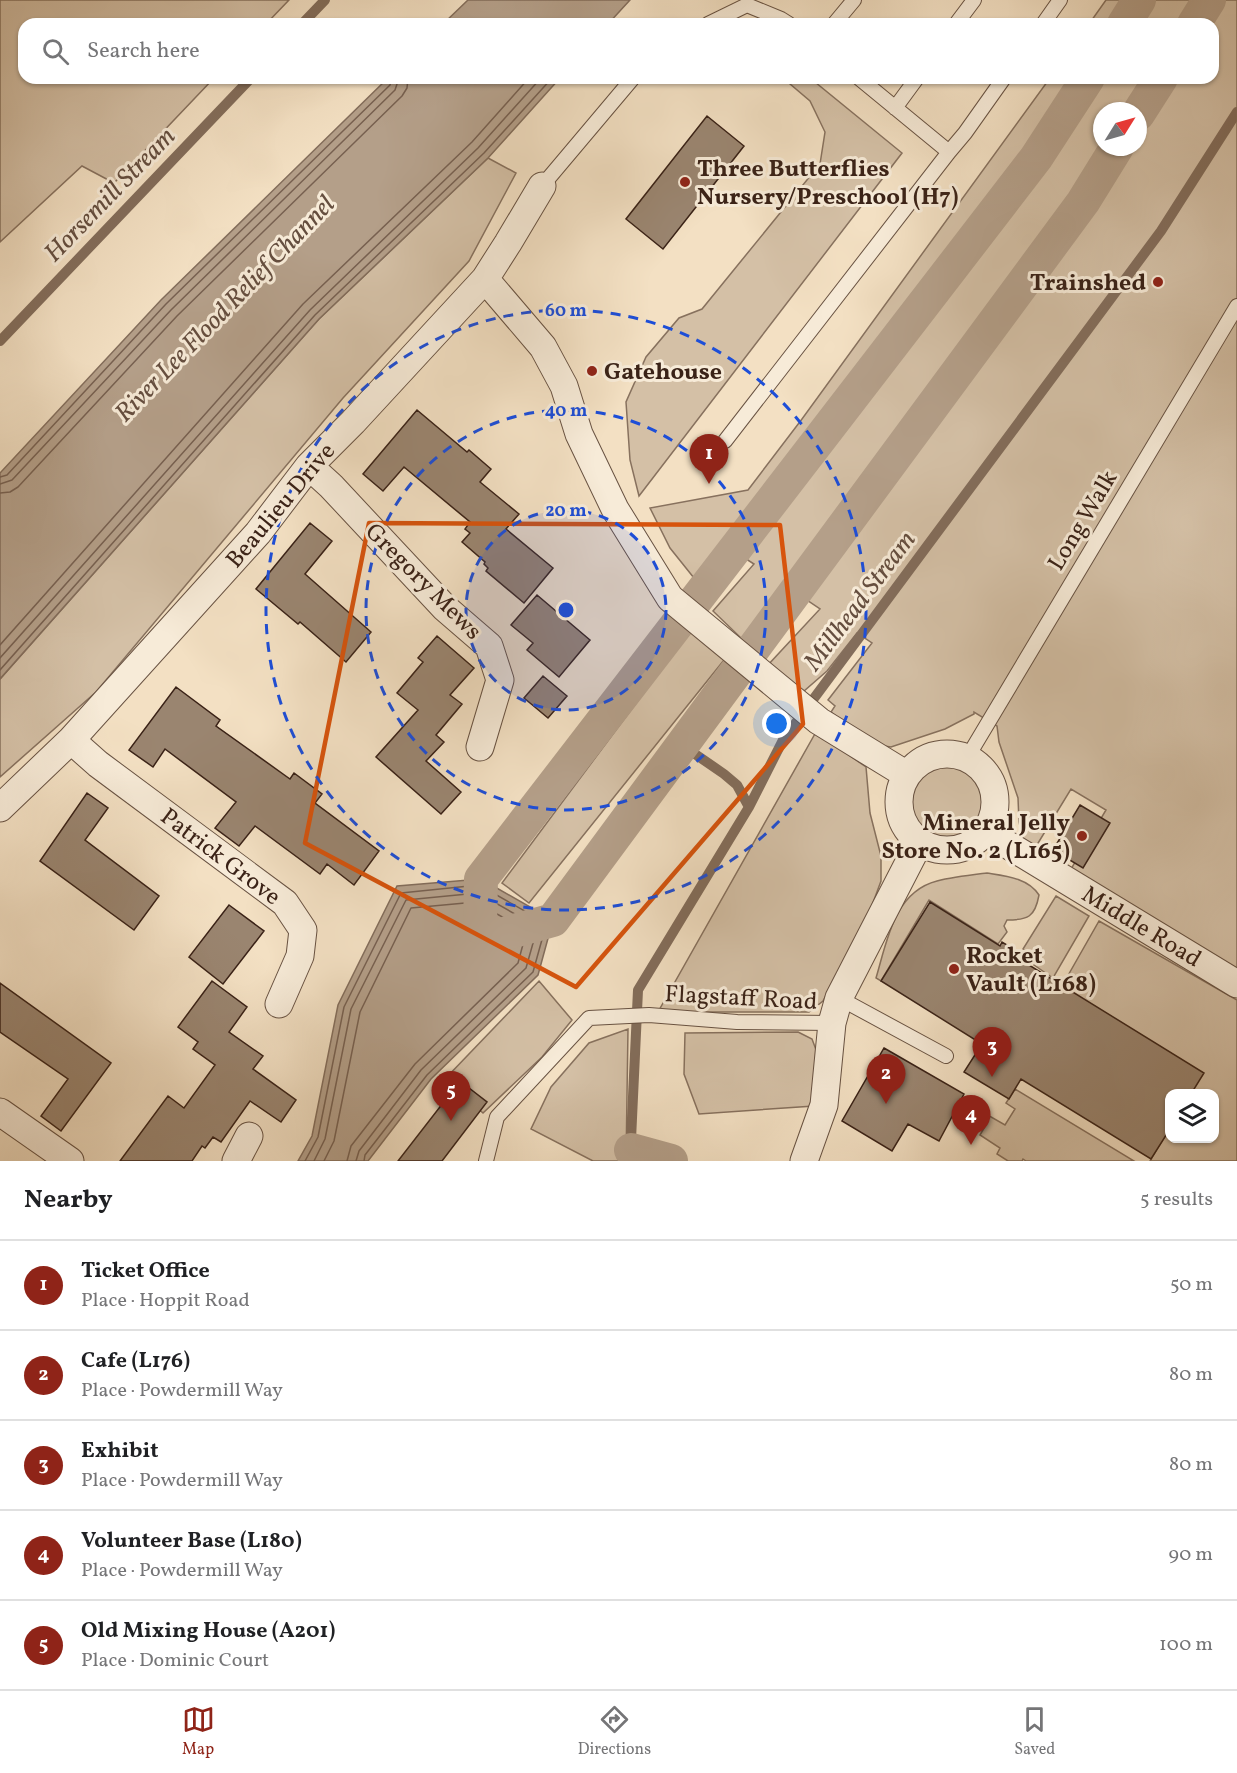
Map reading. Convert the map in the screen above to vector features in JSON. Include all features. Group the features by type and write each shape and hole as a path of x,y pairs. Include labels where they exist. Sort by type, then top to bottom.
{"street":[{"name":"Beaulieu Drive","path":"0,808 71,740 258,533 309,466 353,422 484,279 542,186"},
{"path":"484,279 543,347 564,386 579,434 615,508 669,598 819,721 907,775"},
{"name":"Gregory Mews","path":"309,466 331,486 445,608 489,646 500,680 480,747"},
{"name":"Patrick Grove","path":"71,740 98,764 285,903 303,930 300,956 279,1004"},
{"path":"946,753 967,758 975,763 986,774 995,803 992,818 985,831 974,841 961,848 947,850 932,848 920,841 909,831 901,818 899,803 901,788 907,775 931,756 946,753"},
{"name":"Middle Road","path":"985,831 1237,984"},
{"path":"804,1161 824,1105 835,1011 920,841"},
{"path":"0,1112 70,1161"},
{"path":"236,1161 249,1136"}],"lane":[{"path":"839,18 855,0"},
{"path":"960,18 974,0"},
{"path":"1047,18 1060,0"},
{"path":"720,18 749,3 779,18"},
{"path":"542,186 628,84"},
{"path":"866,84 949,152"},
{"path":"895,108 912,84"},
{"path":"725,441 965,133 1000,84"},
{"name":"Long Walk","path":"967,758 1237,306"},
{"path":"835,1011 946,1056"},
{"name":"Flagstaff Road","path":"486,1161 496,1117 589,1018 649,1015 737,1022 835,1011"}],"highlighted area":[{"path":"369,523 780,525 803,724 576,987 305,843"}],"shaded area":[{"path":"0,0 289,0 272,18 18,18 18,84 208,84 114,183 82,166 0,242"},
{"path":"1106,0 1237,0 1237,972 1071,869 1106,810 1071,789 1032,853 1023,839 1019,822 1018,798 999,742 997,726 974,712 945,729 891,747 871,744 831,712 835,706 828,700 872,643 857,633 827,671 804,691 768,665 820,609 786,586 742,639 713,611 754,564 726,546 698,583 670,548 650,508 748,490 1046,84 1219,84 1219,18 1093,18"},
{"path":"790,84 817,84 902,153 639,496 630,460 626,402 646,357 679,318 702,309 820,164 825,132 810,101"},
{"path":"488,158 516,173 469,261 343,398 96,692 0,777 0,679 319,319"},
{"path":"692,628 724,660 529,903 502,883"},
{"path":"816,732 866,767 870,813 881,856 881,881 871,908 823,1001 809,1012 658,1012"},
{"path":"947,762 963,765 976,774 985,787 988,803 985,819 976,832 963,841 947,844 931,841 918,832 909,819 906,803 909,787 918,774 931,765"},
{"path":"987,873 1023,881 1034,889 1039,895 1033,913 1025,918 1007,920 1004,926 1007,932 998,944 929,900 881,981 876,978 894,920 911,896 922,887 937,881"},
{"path":"1056,896 1089,916 1053,978 1031,963 1023,975 1019,972 1031,954 1023,949"},
{"path":"1099,921 1237,1000 1237,1161 1150,1161 1165,1136 1165,1143 1219,1143 1219,1089 1186,1089 1062,986"},
{"path":"539,981 572,1020 542,1057 483,1113 445,1079"},
{"path":"628,1029 626,1161 593,1161 531,1129 551,1087 589,1043"},
{"path":"798,1032 812,1039 818,1055 814,1106 699,1114 684,1074 685,1033"},
{"path":"1015,1089 1134,1161 1026,1161 1023,1159 1022,1161 1008,1161 997,1154 1000,1148 980,1135 987,1123 976,1116 979,1110 1005,1125 1015,1109 1006,1103"}],"water":[{"path":"468,0 630,0 614,18 449,18"},
{"name":"River Lee Flood Relief Channel","path":"382,84 555,84 488,158 319,319 0,679 0,473 161,300"},
{"path":"481,879 553,920 538,975 431,1079 368,1161 298,1161 312,1136 338,1005 397,886"}],"building":[{"name":"Three Butterflies Nursery/Preschool (H7)","path":"707,116 744,146 663,249 626,219"},
{"path":"417,410 491,469 480,482 519,514 506,529 553,568 524,603 486,571 488,568 485,562 462,542 470,533 465,529 470,522 404,467 383,491 363,474"},
{"path":"310,523 332,541 305,574 371,632 346,662 300,622 298,624 256,589"},
{"path":"537,595 590,640 559,677 527,650 533,643 511,625"},
{"path":"437,636 474,668 450,695 462,704 436,735 444,742 426,761 461,792 441,814 376,757 418,710 397,693 423,662 418,658"},
{"path":"543,676 567,696 548,718 524,698"},
{"path":"176,687 220,720 216,726 290,779 294,773 322,794 315,803 379,851 354,885 327,864 320,874 255,826 239,846 215,828 236,802 165,749 153,767 129,750"},
{"path":"87,793 108,808 85,840 159,896 134,930 40,861"},
{"name":"Mineral Jelly Store No. 2 (L165)","path":"1080,805 1110,823 1083,868 1053,850"},
{"path":"930,902 1000,946 1002,942 1027,957 1024,962 1204,1073 1194,1089 1165,1089 1165,1137 1151,1159 1021,1079 1009,1099 964,1072 982,1044 881,981"},
{"path":"229,905 264,931 223,984 189,957"},
{"path":"212,981 247,1007 229,1032 263,1056 253,1069 296,1100 281,1122 250,1101 221,1142 213,1137 205,1148 202,1146 192,1161 120,1161 168,1096 184,1108 215,1065 193,1049 198,1042 178,1027"},
{"path":"0,983 111,1063 61,1131 41,1116 68,1079 0,1032"},
{"path":"884,1048 964,1094 939,1141 908,1124 892,1151 842,1121"},
{"path":"460,1081 487,1102 442,1161 398,1161"}],"waterway":[{"name":"Horsemill Stream","path":"308,18 325,0"},
{"path":"1128,18 1139,0"},
{"path":"1198,18 1209,0"},
{"name":"Horsemill Stream","path":"0,341 245,84"},
{"path":"480,927 481,879 1036,158 1084,84"},
{"path":"1146,102 1157,84"},
{"name":"Millhead Stream","path":"630,1161 638,990 749,807 783,740 1161,231 1237,112"},
{"path":"507,933 553,920 1083,202 1111,156"},
{"path":"682,745 737,785 749,807"},
{"path":"631,1150 671,1161"}],"place":[{"name":"Three Butterflies Nursery/Preschool (H7)","path":"685,182"},
{"name":"Trainshed","path":"1158,282"},
{"name":"Gatehouse","path":"592,371"},
{"name":"Ticket Office","path":"709,484"},
{"name":"Mineral Jelly Store No. 2 (L165)","path":"1082,836"},
{"name":"Rocket Vault (L168)","path":"954,969"},
{"name":"Exhibit","path":"992,1077"},
{"name":"Cafe (L176)","path":"886,1104"},
{"name":"Old Mixing House (A201)","path":"451,1121"},
{"name":"Volunteer Base (L180)","path":"971,1145"}]}
